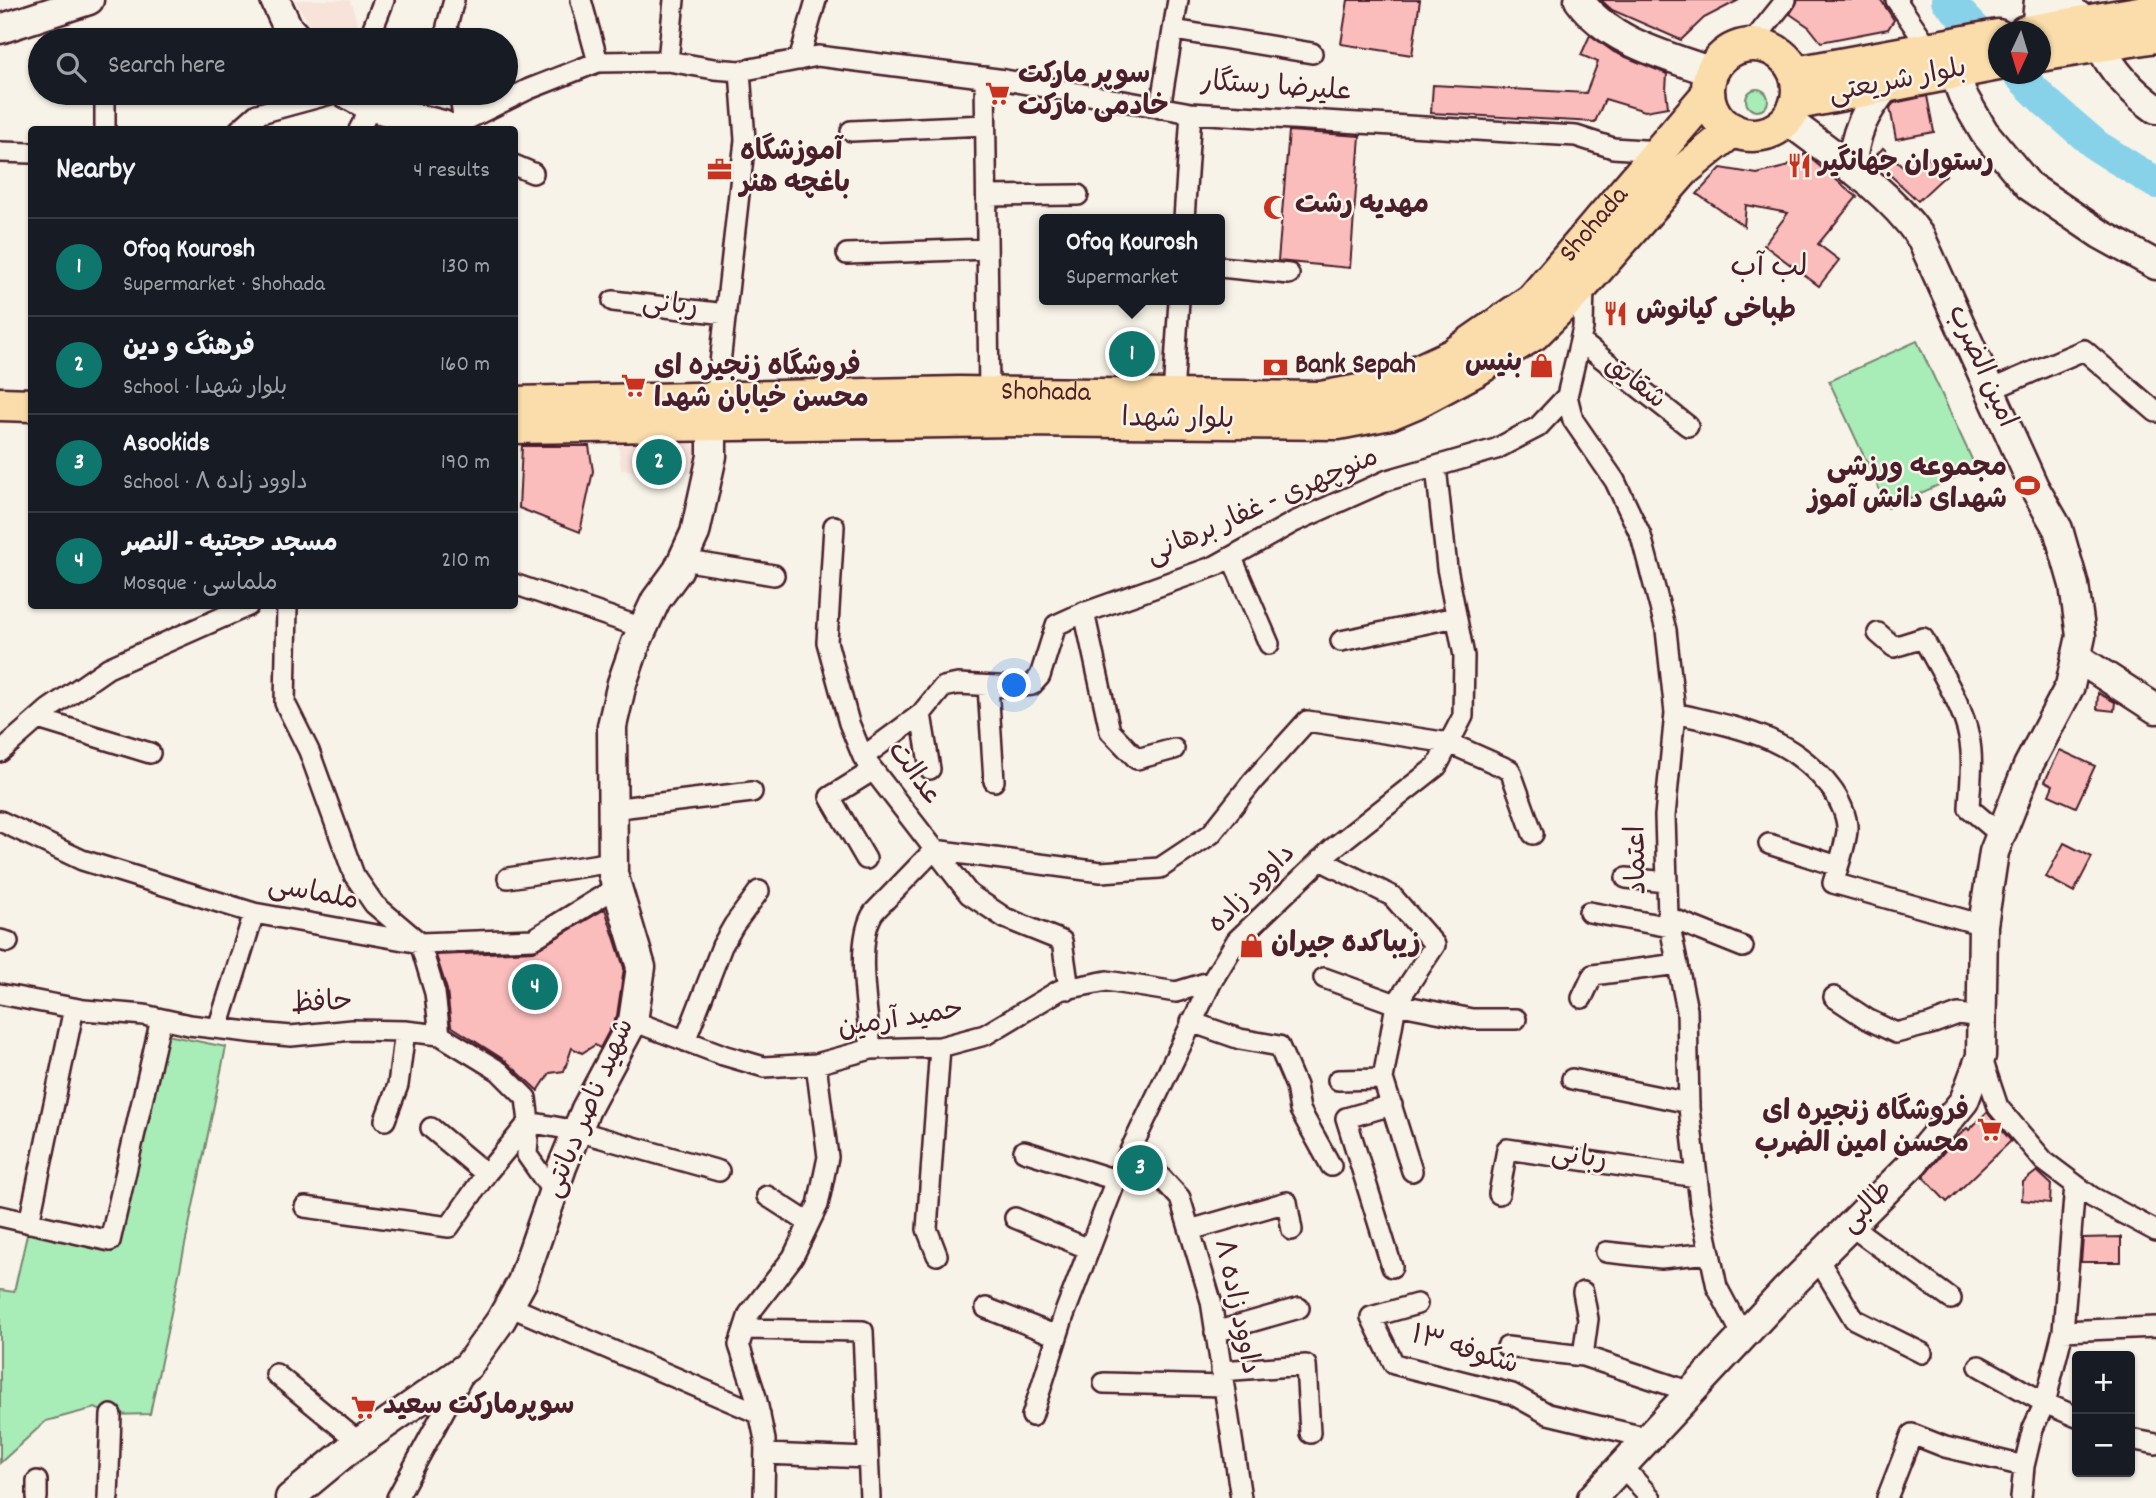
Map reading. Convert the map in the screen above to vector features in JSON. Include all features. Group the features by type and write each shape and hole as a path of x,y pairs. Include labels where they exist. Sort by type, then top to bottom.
{"main road":[{"path":"0,29 59,4 89,0"},
{"path":"275,0 291,28"},
{"path":"283,0 292,28"},
{"path":"1579,0 1607,30 1710,83"},
{"path":"2060,0 2122,80 2156,109"},
{"path":"2087,38 2156,9"},
{"path":"2051,32 2087,38 2156,36"},
{"path":"2087,38 2118,55 2156,91"},
{"path":"1988,41 1949,59 1963,96 1984,132 2029,186 2099,234 2156,265"},
{"path":"1750,45 1778,51 1788,61 1794,99 1774,131 1757,135 1733,130 1721,121 1712,108 1710,83 1724,55 1736,48 1750,45"},
{"name":"بلوار شریعتی","path":"1794,99 1886,86 1949,59"},
{"name":"بلوار شریعتی","path":"1794,99 1949,59 1988,63"},
{"name":"Shohada","path":"518,403 714,412 989,394 1173,409 1321,398 1386,386 1453,355 1532,300 1659,151 1710,83"},
{"path":"1851,169 1859,125 1886,86"},
{"name":"امین الضرب","path":"1794,99 1851,169 1884,194 1906,216 1921,238 2034,486 2058,529 2074,585 2081,636 2076,657"},
{"path":"367,110 451,125"},
{"name":"بلوار شهدا","path":"518,427 714,412 1017,420 1173,409 1338,423 1390,413 1476,370 1534,334 1584,284 1684,170 1733,130"},
{"path":"0,404 28,405"},
{"name":"شهید ناصر دیانتی","path":"290,1498 360,1443 468,1366 522,1282 577,1131 633,1021 641,967 615,874 611,809 612,726 622,683 643,628 695,533 712,456 714,412"},
{"path":"0,424 28,424"},
{"path":"2076,657 2156,709"},
{"name":"طالبی","path":"1592,1498 1743,1336 1913,1163 1964,1101 1981,1056 1983,925 1994,852 2028,766 2070,686 2076,657"}],"street":[{"path":"373,28 384,0"},
{"path":"447,28 454,0"},
{"path":"581,0 598,62"},
{"path":"668,61 674,0"},
{"path":"799,60 817,0"},
{"path":"1160,108 1178,0"},
{"path":"1750,45 1786,0"},
{"path":"1896,0 1949,59"},
{"path":"1174,30 1312,53"},
{"name":"علیرضا رستگار","path":"518,94 598,62 668,61 740,71 818,57 985,77 1191,113 1576,135 1613,148 1659,151"},
{"path":"714,412 745,140 740,71"},
{"path":"985,77 989,394"},
{"path":"105,105 105,126"},
{"path":"244,126 257,114 290,105"},
{"path":"451,125 456,105"},
{"name":"علیرضا رستگار","path":"451,125 494,105"},
{"path":"1184,214 1191,113"},
{"path":"851,131 985,125"},
{"path":"1613,148 1635,179"},
{"path":"0,152 28,153"},
{"path":"518,167 533,173"},
{"path":"987,196 1078,195"},
{"path":"847,254 987,249"},
{"path":"1225,268 1289,274"},
{"path":"1567,396 1583,328 1584,284"},
{"name":"ربانی","path":"613,301 726,314"},
{"path":"1173,409 1179,305"},
{"name":"شقایق","path":"1580,341 1688,426"},
{"path":"1990,390 2084,349 2156,412"},
{"name":"منوچهری - غفار برهانی","path":"866,859 830,797 921,714 943,687 958,684 1016,687 1032,685 1040,676 1056,625 1084,612 1232,558 1294,522 1388,480 1496,449 1538,427 1567,396"},
{"name":"اعتماد","path":"1567,396 1573,420 1615,481 1641,536 1666,630 1675,713 1665,816 1669,922 1687,1010 1689,1103 1701,1211 1717,1287 1743,1336"},
{"name":"داوود زاده","path":"1032,1416 1057,1336 1116,1180 1191,1022 1237,940 1321,860 1437,766 1463,716 1464,656 1447,568 1436,467"},
{"name":"عدالت","path":"834,526 827,642 849,723 868,764 969,894 1005,918 1062,942 1069,989"},
{"path":"1232,558 1269,644"},
{"path":"682,560 774,575"},
{"path":"518,585 643,628"},
{"path":"0,752 38,719 108,668 241,609"},
{"path":"286,609 285,703 309,751 354,875 374,904 420,943 435,993 440,1035"},
{"path":"1084,612 1110,731 1137,759 1174,749"},
{"path":"1340,641 1457,617"},
{"path":"1878,634 1894,648 1923,638 1959,708 1969,736 1969,808 2001,835"},
{"path":"988,686 994,781"},
{"path":"1675,713 1745,730 1784,744 1817,770 1839,798 1847,830 1836,874"},
{"path":"921,714 930,769"},
{"path":"38,719 150,753"},
{"path":"871,1049 863,942 867,922 934,850 1101,872 1160,869 1211,834 1253,781 1307,721 1449,743 1510,770 1532,834"},
{"path":"611,809 752,792"},
{"name":"ملماسی","path":"0,821 82,860 254,913 420,943 533,939 615,874"},
{"path":"1769,844 1836,874 1983,925"},
{"path":"1321,860 1392,896 1435,944 1396,1004 1382,1079 1412,1171"},
{"path":"508,878 615,874"},
{"path":"1626,878 1667,881"},
{"path":"685,1041 722,946 759,891"},
{"path":"1589,912 1669,922 1743,947"},
{"path":"218,1028 254,913"},
{"path":"1581,998 1593,975 1678,964"},
{"path":"1324,978 1396,1004 1472,1020 1517,1019"},
{"name":"حمید آرمین","path":"633,1021 723,1055 764,1067 816,1064 871,1049 940,1046 985,1035 1060,990 1107,981 1176,992 1212,981"},
{"name":"حافظ","path":"0,994 74,1008 291,1035 352,1030 440,1035 499,1071 526,1098 529,1122 527,1155 553,1192"},
{"path":"1834,997 1867,1019 1896,1033 1958,1014 1982,1017"},
{"path":"30,1223 74,1008"},
{"path":"0,1216 110,1241 161,1019"},
{"path":"1191,1022 1240,1038 1279,1046 1296,1086 1300,1110 1331,1166"},
{"path":"384,1119 398,1085 405,1031"},
{"path":"937,1255 927,1229 940,1046"},
{"path":"1981,1056 1998,1107 2044,1161 2092,1197 2156,1231"},
{"path":"764,1498 765,1454 760,1414 739,1345 749,1314 793,1257 818,1205 828,1157 816,1064"},
{"path":"1338,1080 1382,1079"},
{"path":"1573,1079 1689,1103"},
{"path":"1392,1105 1346,1118 1392,1266"},
{"path":"305,1207 449,1227 486,1174 529,1122 577,1131 719,1171"},
{"path":"431,1128 486,1174"},
{"name":"داوود زاده ۸","path":"1132,1146 1180,1198 1210,1301 1241,1498"},
{"name":"ربانی","path":"1499,1194 1507,1149 1697,1177"},
{"path":"1024,1151 1116,1180"},
{"path":"2021,1498 2024,1466 2034,1428 2045,1403 2063,1331 2075,1185"},
{"path":"767,1196 809,1223"},
{"path":"1189,1230 1286,1202 1293,1230"},
{"path":"1015,1218 1089,1249"},
{"path":"1851,1226 1951,1299"},
{"path":"1606,1252 1661,1258 1710,1253"},
{"path":"1818,1259 1854,1319 1922,1353"},
{"path":"1583,1292 1588,1319 1583,1356"},
{"name":"شکوفه ۱۳","path":"1417,1304 1371,1317 1394,1364 1513,1394 1548,1414 1648,1438"},
{"path":"509,1306 760,1414"},
{"path":"986,1308 1057,1336"},
{"path":"1215,1332 1299,1308"},
{"path":"2063,1331 2156,1327"},
{"path":"744,1329 863,1331 870,1498"},
{"path":"1507,1347 1583,1356 1691,1392"},
{"path":"1104,1383 1223,1378 1306,1364 1310,1433"},
{"path":"397,1498 468,1366"},
{"path":"1979,1366 2072,1415"},
{"path":"276,1374 360,1443"},
{"path":"108,1498 111,1415"},
{"path":"1887,1498 1912,1434 1945,1447 2024,1466"},
{"path":"2135,1440 2156,1444"},
{"path":"765,1454 868,1458"},
{"path":"1622,1466 1651,1498"}],"shaded area":[{"path":"295,0 350,0 359,28 312,28"},
{"path":"691,439 698,455 697,473 621,470 618,440"}],"green space":[{"path":"1757,89 1765,92 1768,100 1765,108 1757,111 1749,108 1746,100 1749,92"},
{"path":"1917,341 1976,468 1888,508 1829,381"},
{"path":"167,1035 226,1047 150,1414 111,1415 95,1408 46,1421 0,1463 0,1290 14,1292 29,1226 115,1245"}],"building":[{"path":"1348,0 1420,0 1412,55 1341,44"},
{"path":"1601,0 1739,0 1704,18 1681,40 1612,10"},
{"path":"1798,0 1881,0 1894,20 1888,29 1821,42 1809,27 1790,14"},
{"path":"1590,35 1614,52 1667,74 1668,107 1645,111 1605,99 1595,122 1431,113 1433,85 1586,93 1598,62 1581,55"},
{"path":"1927,96 1934,132 1896,139 1890,108 1892,105"},
{"name":"مهدیه رشت","path":"1289,131 1360,136 1350,268 1278,261"},
{"path":"1883,148 1907,170 1923,153 1946,175 1918,201 1873,159"},
{"path":"1805,154 1857,197 1818,244 1839,260 1819,286 1764,245 1788,213 1746,205 1744,226 1697,194 1721,168 1757,174 1785,167"},
{"path":"522,446 589,446 593,471 580,532 519,508"},
{"path":"2098,693 2115,702 2114,711 2097,709"},
{"path":"2060,750 2095,766 2076,807 2049,795 2053,785 2045,781"},
{"path":"2064,843 2092,857 2074,892 2046,877"},
{"path":"605,909 624,968 617,1016 600,1048 595,1045 582,1053 572,1048 564,1071 550,1073 538,1091 506,1061 451,1026 447,990 436,955 534,951"},
{"path":"1987,1112 2011,1141 1947,1202 1923,1177 1952,1142"},
{"path":"2037,1171 2051,1184 2050,1203 2022,1200 2023,1182"},
{"path":"2121,1237 2121,1262 2081,1262 2083,1238"}],"waterway":[{"path":"1947,0 1988,43"},
{"path":"2028,84 2097,146 2156,183"}],"place":[{"name":"سوپر مارکت خادمی مارکت","path":"998,93"},
{"name":"رستوران جهانگیر","path":"1799,165"},
{"name":"آموزشگاه باغچه هنر","path":"720,170"},
{"name":"مهدیه رشت","path":"1275,207"},
{"name":"طباخی کیانوش","path":"1616,313"},
{"name":"Ofoq Kourosh","path":"1132,354"},
{"name":"بنیس","path":"1542,365"},
{"name":"Bank Sepah","path":"1275,367"},
{"name":"فروشگاه زنجیره ای محسن خیابان شهدا","path":"634,385"},
{"name":"فرهنگ و دین","path":"659,462"},
{"name":"مجموعه ورزشی شهدای دانش آموز","path":"2027,486"},
{"name":"زیباکده جیران","path":"1251,946"},
{"name":"مسجد حجتیه - النصر","path":"535,987"},
{"name":"فروشگاه زنجیره ای محسن امین الضرب","path":"1989,1130"},
{"name":"Asookids","path":"1140,1168"},
{"name":"سوپرمارکت سعید","path":"363,1408"}],"district":[{"name":"لب آب","path":"1769,269"}]}
